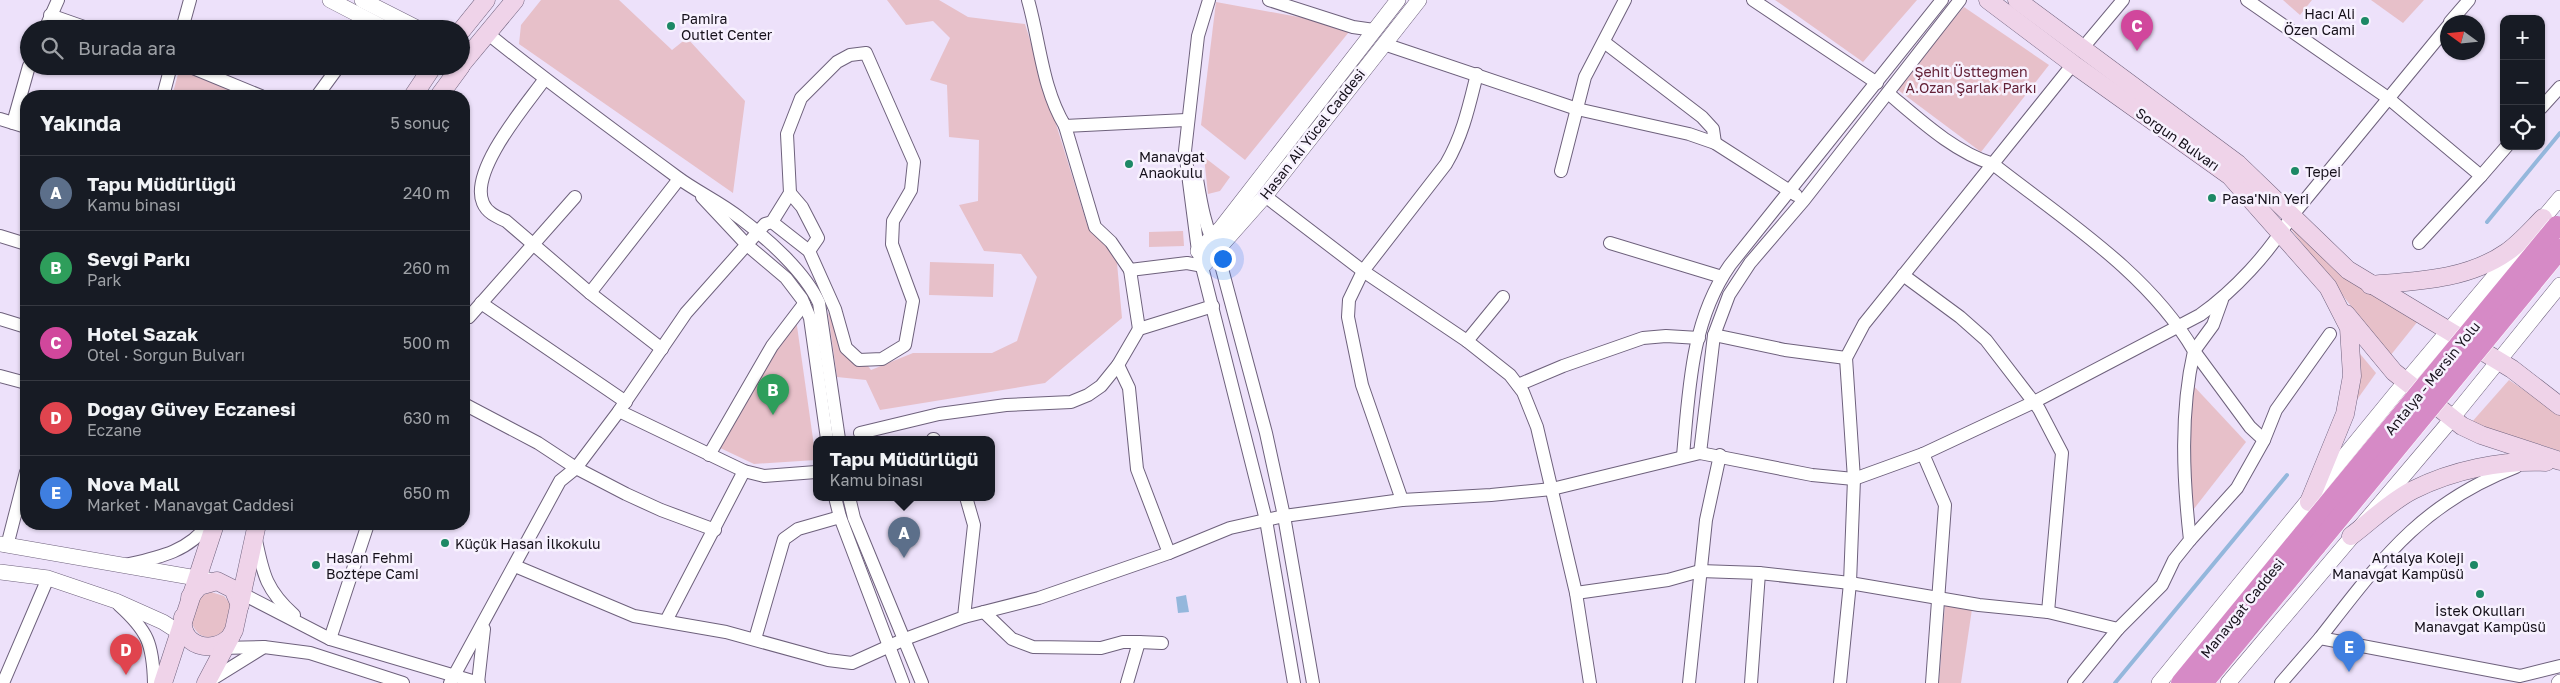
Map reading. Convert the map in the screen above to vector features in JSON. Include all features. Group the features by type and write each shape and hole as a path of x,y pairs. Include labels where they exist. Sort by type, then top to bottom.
{"highway":[{"name":"Antalya - Mersin Yolu","path":"2311,539 2554,222"},
{"name":"Antalya - Mersin Yolu","path":"2311,539 2560,249"},
{"name":"Manavgat Caddesi","path":"2181,683 2311,539"},
{"name":"Manavgat Caddesi","path":"2203,683 2311,539"}],"main road":[{"path":"470,20 486,0"},
{"path":"470,55 515,0"},
{"name":"Sorgun Bulvarı","path":"1988,0 2238,164 2348,270 2512,369 2560,406"},
{"name":"Sorgun Bulvarı","path":"2017,0 2077,57 2230,176 2328,287 2339,307"},
{"path":"417,90 427,75"},
{"path":"443,90 454,75"},
{"path":"2370,284 2417,282 2450,276 2482,266 2508,252 2554,222"},
{"path":"2339,307 2394,372 2452,418 2480,435 2560,462"},
{"path":"2309,502 2345,414 2351,386 2349,328 2339,307"},
{"path":"2351,536 2412,491 2442,478 2498,464 2560,462"},
{"path":"163,683 184,635 186,607 213,530"},
{"path":"206,683 239,596 256,530"},
{"path":"186,607 199,586 216,581 239,596"},
{"path":"184,635 194,644 222,644"}],"street":[{"path":"48,20 58,0"},
{"path":"184,20 190,0"},
{"path":"330,0 361,20"},
{"path":"362,0 401,20"},
{"path":"860,433 939,414 1006,405 1071,402 1088,396 1101,386 1118,365 1139,329 1130,270 1111,242 1094,227 1066,126 1057,112 1044,71 1039,37 1028,0"},
{"path":"1209,0 1198,36 1186,120 1184,151 1198,251 1266,520 1294,683"},
{"path":"1270,0 1353,28 1374,30"},
{"name":"Hasan Ali Yücel Caddesi","path":"1203,266 1214,244 1398,0"},
{"name":"Hasan Ali Yücel Caddesi","path":"1198,251 1214,244 1265,196 1419,0"},
{"path":"1561,171 1585,77 1626,0"},
{"path":"1753,0 1877,83"},
{"path":"1683,456 1689,395 1699,338 1705,311 1722,277 1789,190 1942,0"},
{"path":"1700,453 1714,335 1729,295 1750,263 1804,200 1960,0"},
{"path":"1840,683 1850,583 1854,478 1846,358 1864,324 2123,0"},
{"path":"2247,0 2388,98 2481,176"},
{"path":"2456,15 2469,0"},
{"path":"50,15 64,20"},
{"path":"487,33 544,80 679,179 741,218 799,271 812,287 819,303 839,436"},
{"path":"515,566 607,607 634,616 755,639 828,660 852,664 905,639 964,617 1039,598 1169,553 1230,528 1284,516 1402,500 1491,495 1552,489 1700,453 1720,455 1812,475 1854,478 1923,454 2034,402 2179,326 2222,300 2280,234 2291,217 2440,36"},
{"path":"1604,42 1702,117 1712,129 1715,143"},
{"path":"1384,44 1577,109 1689,134 1715,143 1804,200"},
{"path":"453,679 560,481 576,468 622,406 686,313 764,224 772,222 790,193 786,134 801,98 837,62 850,55 866,52 914,162 911,190 893,220 892,236 892,244 913,302 905,345 882,359 858,360 846,348 835,309 809,251 772,222"},
{"path":"1402,500 1362,385 1348,317 1348,300 1363,271 1446,164 1456,147 1465,126 1477,74"},
{"path":"22,90 26,75"},
{"path":"165,90 169,75"},
{"path":"210,75 246,90"},
{"path":"321,90 332,75"},
{"path":"544,80 489,159 482,183 482,202 490,214 506,221 590,293 662,348"},
{"path":"2544,105 2560,87"},
{"path":"1888,94 1928,126 1976,159 1993,164 2115,260 2136,279 2179,326 2194,351 2250,427 2264,440"},
{"path":"13,123 20,98"},
{"path":"0,119 20,125"},
{"path":"1066,126 1186,120"},
{"path":"1186,120 1201,203 1266,433 1284,516 1312,683"},
{"path":"2419,242 2504,150"},
{"path":"590,293 679,179"},
{"path":"697,192 747,244 786,278 804,304 810,318 827,436"},
{"path":"790,193 802,206 818,238 809,251"},
{"path":"1265,196 1363,271 1467,341 1510,376 1523,392 1538,427 1576,594 1590,683"},
{"path":"470,314 575,197"},
{"path":"2159,683 2448,332 2554,222 2560,198"},
{"path":"0,236 20,242"},
{"path":"1610,243 1722,277"},
{"path":"1187,263 1198,251"},
{"path":"1130,270 1187,263 1203,266"},
{"path":"1903,275 1960,317 1986,340 2034,402 2062,453 2048,612"},
{"path":"2228,683 2452,418 2560,284"},
{"path":"1467,341 1503,297"},
{"path":"2190,540 2185,495 2189,372 2194,351 2213,325 2222,300"},
{"path":"481,303 622,406 709,454 744,471 764,476 813,472"},
{"path":"709,454 772,346 804,304"},
{"path":"1139,329 1213,306"},
{"path":"0,319 20,325"},
{"path":"2074,683 2118,629 2162,585 2174,560 2237,488 2264,440 2276,410 2330,334"},
{"path":"1714,335 1785,350 1846,358"},
{"path":"1518,386 1563,366 1643,338 1666,336 1699,338"},
{"path":"1118,365 1128,388 1137,469 1169,553"},
{"path":"0,376 20,381"},
{"path":"470,407 546,447 576,468 661,510 715,530"},
{"path":"1923,454 1946,505 1932,683"},
{"path":"1689,683 1706,520 1720,455"},
{"path":"2281,683 2393,547 2414,526 2443,503 2483,480 2530,462"},
{"path":"666,621 744,471"},
{"path":"20,491 3,545 68,554 121,566 216,581"},
{"path":"836,501 840,517 903,683"},
{"path":"850,501 854,518 922,683"},
{"path":"964,617 974,525 967,501"},
{"path":"755,639 784,539 798,529 840,517"},
{"path":"121,566 169,554 180,548 201,530"},
{"path":"256,530 262,571 276,599 311,630"},
{"path":"330,639 366,530"},
{"path":"1576,594 1668,580 1700,571 1760,573 1850,583 1939,598 2048,612 2118,629"},
{"path":"0,572 48,578 116,601 163,622 184,635"},
{"path":"1751,683 1760,573"},
{"path":"2,682 48,578"},
{"path":"239,596 330,639 453,679 478,683 485,622"},
{"path":"116,601 139,623 147,634 154,664 154,683"},
{"path":"984,612 1012,639 1032,647 1101,648 1123,642 1162,643"},
{"path":"2320,638 2520,676 2560,666"},
{"path":"1127,683 1139,642"},
{"path":"222,644 310,653 403,683"},
{"path":"206,683 264,647"},
{"path":"357,683 363,671"}],"green space":[{"path":"541,0 619,0 672,50 687,38 745,101 733,193 519,44 521,25"},
{"path":"887,0 939,0 968,17 1025,24 1087,224 1116,252 1122,318 1045,383 880,410 866,380 837,377 828,313 871,370 913,353 992,353 1017,341 1037,277 1021,254 984,251 959,205 978,201 979,140 949,137 947,85 930,80 950,38 933,21 906,25"},
{"path":"1775,0 1917,0 1863,62"},
{"path":"2283,0 2312,0 2300,15"},
{"path":"2371,0 2424,0 2403,23"},
{"path":"1216,2 1353,27 1245,160 1201,125"},
{"name":"Şehit Üstteğmen A.Ozan Şarlak Parkı","path":"1964,7 2049,65 1981,152 1894,87"},
{"path":"178,75 198,75 233,90 174,90"},
{"path":"1204,157 1230,177 1220,191 1208,194"},
{"path":"2287,224 2418,321 2390,356"},
{"path":"1183,231 1184,246 1149,247 1149,232"},
{"path":"930,262 994,264 993,297 929,295"},
{"path":"796,319 813,439 813,460 754,464 716,446"},
{"path":"2356,349 2376,373 2351,408"},
{"path":"2509,380 2560,414 2560,451 2471,423"},
{"path":"2190,382 2246,442 2186,519"},
{"path":"211,592 224,596 232,606 227,630 216,636 206,637 197,632 191,621 199,597"},
{"path":"1945,604 1972,609 1961,683 1939,683"}],"water":[{"path":"1186,595 1189,612 1178,613 1176,597"}],"waterway":[{"path":"2487,222 2560,133"},
{"path":"2115,683 2287,475"}],"place":[{"name":"Hacı Ali Özen Cami","path":"2365,21"},
{"name":"Pamira Outlet Center","path":"671,26"},
{"name":"Hotel Sazak","path":"2137,51"},
{"name":"Manavgat Anaokulu","path":"1129,164"},
{"name":"Tepei","path":"2295,171"},
{"name":"Pasa'Nin Yeri","path":"2212,198"},
{"name":"Sevgi Parkı","path":"773,415"},
{"name":"Küçük Hasan İlkokulu","path":"445,543"},
{"name":"Tapu Müdürlüğü","path":"904,558"},
{"name":"Hasan Fehmi Boztepe Cami","path":"316,565"},
{"name":"Antalya Koleji Manavgat Kampüsü","path":"2474,565"},
{"name":"İstek Okulları Manavgat Kampüsü","path":"2480,594"},
{"name":"Nova Mall","path":"2349,672"},
{"name":"Doğay Güvey Eczanesi","path":"126,675"}]}
